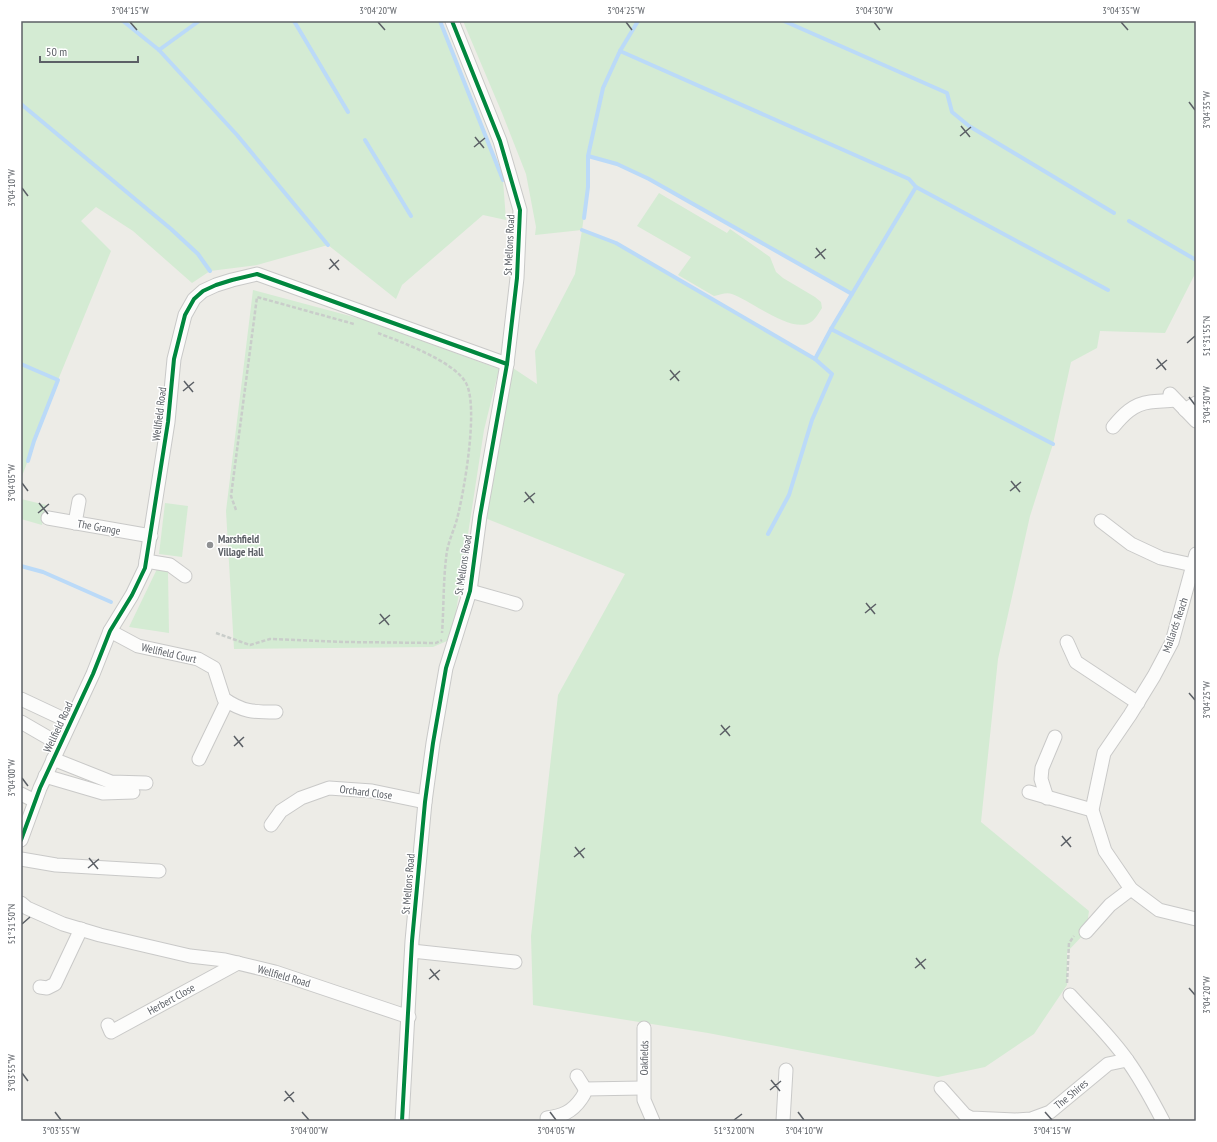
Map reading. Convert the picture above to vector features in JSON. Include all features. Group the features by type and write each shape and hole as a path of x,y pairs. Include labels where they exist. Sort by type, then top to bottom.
{"street":[{"name":"St Mellons Road","path":"402,1121 412,951 425,802 446,668 470,591 480,516 507,364 517,278 520,210 500,141 452,21"},
{"name":"Wellfield Road","path":"21,840 52,759 93,674 110,631 132,595 145,568 168,422 174,359 185,315 194,299 216,285 257,274 507,364"},
{"path":"1113,427 1128,410 1148,402 1165,402 1173,397 1191,406 1196,421"},
{"path":"75,523 80,502"},
{"name":"The Grange","path":"48,518 151,536"},
{"name":"Mallards Reach","path":"1101,521 1131,544 1161,558 1194,559 1172,642 1138,703 1104,753 1092,810 1105,851 1131,889 1160,910 1196,919"},
{"path":"146,561 170,565 185,576"},
{"path":"470,591 516,604"},
{"name":"Wellfield Court","path":"110,631 138,646 198,659 209,665 214,668 224,699 227,701"},
{"path":"1067,642 1076,662 1138,703"},
{"path":"21,699 70,722"},
{"path":"200,759 227,701 236,707 251,712 276,712"},
{"path":"21,722 59,744"},
{"path":"1047,798 1041,779 1042,768 1056,737"},
{"path":"52,759 110,782 146,783"},
{"path":"45,776 103,793 133,792"},
{"name":"Orchard Close","path":"271,826 281,811 301,798 329,788 372,791 425,802"},
{"path":"1029,792 1092,810"},
{"path":"21,794 35,801"},
{"path":"21,859 56,865 159,871"},
{"path":"1086,932 1110,905 1131,889"},
{"name":"Wellfield Road","path":"21,903 27,908 63,924 100,935 190,956 238,963 287,976 408,1017"},
{"path":"40,987 47,988 55,984 81,929"},
{"path":"412,951 515,962"},
{"name":"Herbert Close","path":"108,1025 111,1032 238,963"},
{"path":"1070,995 1127,1060 1163,1121"},
{"name":"Oakfields","path":"644,1028 644,1100 653,1121"},
{"name":"The Shires","path":"941,1088 963,1118 992,1120 1030,1119 1050,1112 1108,1064 1127,1060"},
{"path":"783,1121 786,1070"},
{"path":"547,1118 568,1113 576,1106 584,1094 585,1089 577,1076"},
{"name":"Oakfields","path":"585,1089 643,1088"}],"path":[{"path":"236,510 231,496 257,297 356,325"},
{"path":"216,634 250,645 270,639 436,643 442,640 447,550 457,519 465,484 471,422 471,402 467,384 459,374 439,359 378,333"},
{"path":"1070,995 1067,987 1069,943 1078,932 1086,932"}],"green space":[{"path":"21,21 440,21 503,180 506,220 483,215 402,285 396,299 328,245 257,265 210,271 192,283 133,231 96,207 81,221 111,251 58,380 21,479"},
{"path":"463,21 1196,21 1196,272 1165,333 1100,331 1097,348 1071,362 1053,444 1030,516 998,659 981,822 1089,911 1086,932 1067,952 1067,985 1034,1034 985,1067 938,1077 708,1033 533,1005 531,936 558,695 625,574 480,516 507,364 537,384 535,351 575,274 582,230 535,235 536,227 526,174","holes":["588,156 617,164 649,179 852,294 815,359 616,243 582,230 588,187"]},
{"path":"659,193 727,233 730,229 770,257 776,272 821,302 822,308 816,317 811,322 803,325 794,324 772,315 730,293 714,296 678,275 691,257 637,226"},
{"path":"253,290 365,320 499,369 484,430 454,625 447,641 433,647 234,649 226,511"},
{"path":"21,499 46,505 42,525 21,519"},
{"path":"165,503 188,506 182,557 159,554"},
{"path":"157,569 168,572 169,633 129,627"}],"waterway":[{"path":"123,21 159,50 237,135 328,245"},
{"path":"159,50 199,21"},
{"path":"294,21 348,112"},
{"path":"440,21 503,180"},
{"path":"584,218 588,187 588,156 603,88 620,51 638,21"},
{"path":"784,21 947,93 952,112 969,126 1114,213"},
{"path":"620,51 909,179 916,187 1108,290"},
{"path":"21,104 171,229 198,254 210,271"},
{"path":"365,140 411,216"},
{"path":"588,156 617,164 649,179 852,294"},
{"path":"815,359 831,329 916,187"},
{"path":"1129,221 1196,260"},
{"path":"582,230 616,243 815,359 832,374 812,420 789,495 768,534"},
{"path":"831,329 1053,444"},
{"path":"21,364 58,380 34,441 28,461"},
{"path":"21,566 43,572 111,602"}],"cycle path":[{"path":"402,1121 412,941 425,802 433,743 446,668 470,591 480,516 507,364 517,278 520,210 500,141 452,21"},
{"path":"21,840 40,788 93,674 110,631 132,595 145,568 168,422 174,359 185,315 194,299 203,291 216,285 257,274 507,364"}],"place":[{"name":"Marshfield Village Hall","path":"210,545"}]}
